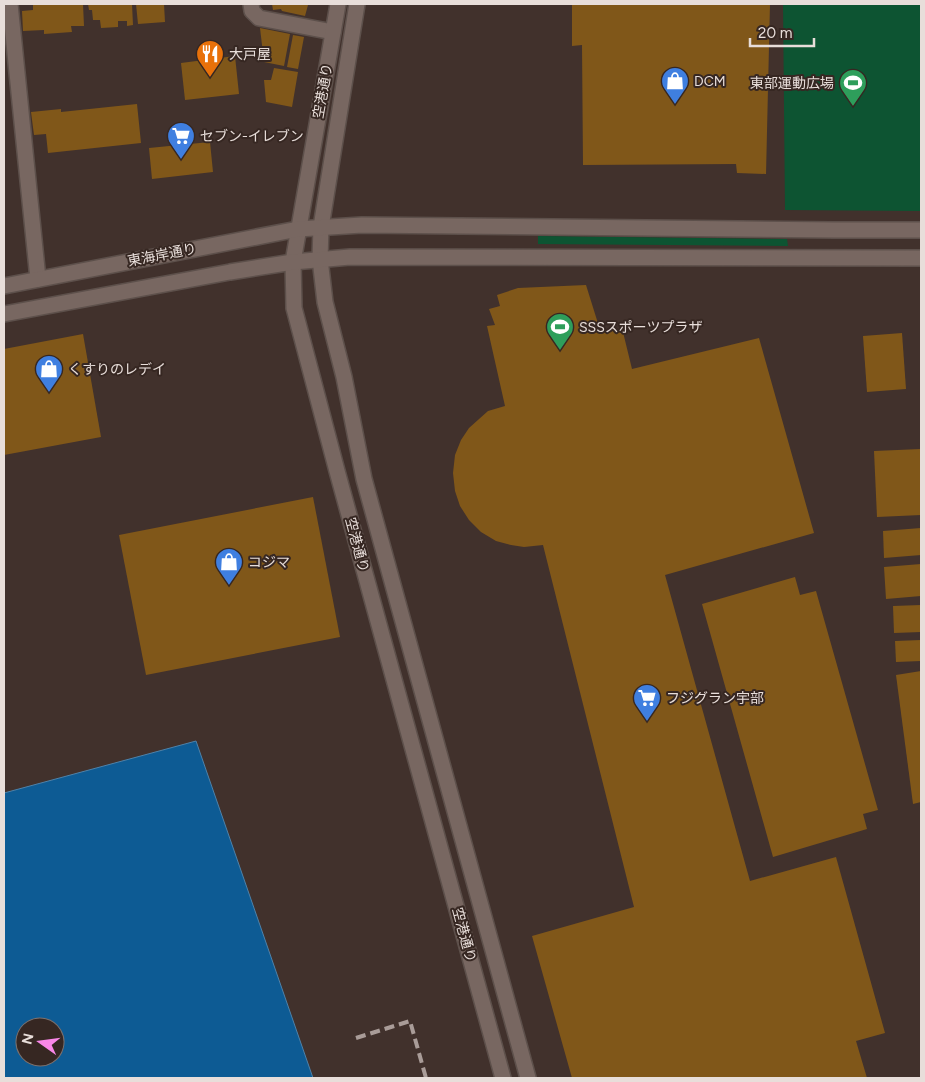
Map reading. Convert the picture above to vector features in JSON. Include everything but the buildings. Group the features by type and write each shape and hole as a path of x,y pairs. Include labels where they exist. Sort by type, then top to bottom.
{"street":[{"path":"10,4 38,279"},
{"path":"251,4 252,11 260,18 333,32"},
{"name":"空港通り","path":"338,4 293,262 294,308 503,1078"},
{"name":"空港通り","path":"357,4 321,228 320,259 325,302 344,377 364,479 528,1078"},
{"name":"東海岸通り","path":"4,286 298,229 372,226 921,230"},
{"name":"東海岸通り","path":"4,314 293,262 350,257 921,258"}],"green space":[{"name":"東部運動広場","path":"783,4 921,4 921,211 785,210"},
{"path":"538,236 787,239 788,246 538,244"}],"water":[{"path":"196,741 313,1078 4,1078 4,793"}],"railway":[{"path":"356,1038 410,1021 426,1078"}],"place":[{"name":"大戸屋","path":"210,78"},
{"name":"DCM","path":"675,105"},
{"name":"東部運動広場","path":"853,107"},
{"name":"セブン-イレブン","path":"181,160"},
{"name":"SSSスポーツプラザ","path":"560,351"},
{"name":"くすりのレデイ","path":"49,393"},
{"name":"コジマ","path":"229,586"},
{"name":"フジグラン宇部","path":"647,722"}]}
